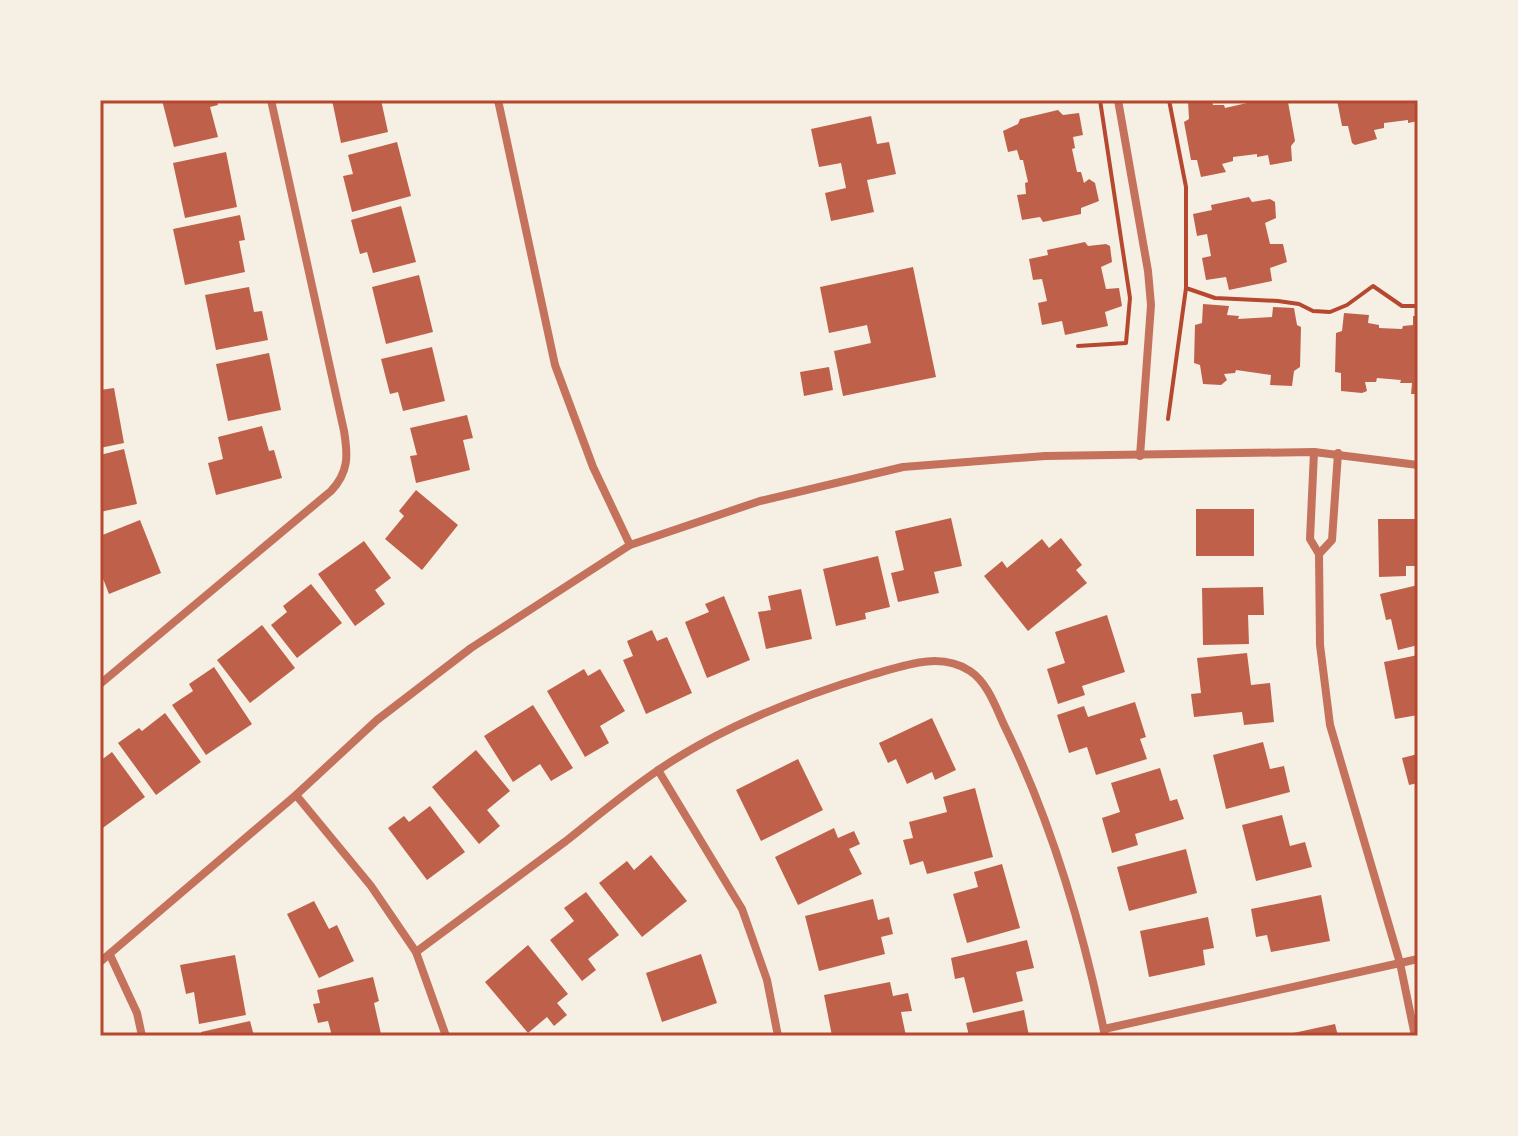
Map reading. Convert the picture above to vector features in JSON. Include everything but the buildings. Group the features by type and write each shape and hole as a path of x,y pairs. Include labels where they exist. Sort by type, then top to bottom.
{"street":[{"path":"100,671 103,682 331,491 346,470 348,454 344,431 271,100"},
{"path":"498,100 555,365 573,419 630,545"},
{"path":"1118,100 1148,271 1151,305 1140,456"},
{"path":"1314,452 1310,539 1319,554 1320,645 1330,725 1400,963 1415,1036"},
{"path":"100,962 296,795 377,720 471,648 630,545 760,501 903,467 1045,456 1314,452 1418,465"},
{"path":"1319,554 1332,540 1338,453"},
{"path":"416,952 658,770 730,729 859,679 913,663 936,660 957,664 973,673 987,690 1019,756 1052,835 1079,923 1104,1032 1418,959"},
{"path":"658,770 742,909 767,980 778,1036"},
{"path":"296,795 371,886 416,952 446,1036"},
{"path":"110,955 137,1013 142,1036"}],"path":[{"path":"1078,346 1126,343 1130,298 1100,100"},
{"path":"1168,419 1186,288 1186,187 1169,100"},
{"path":"1186,288 1215,298 1278,301 1299,304 1313,311 1330,312 1347,305 1373,286 1402,306 1418,306"}]}
